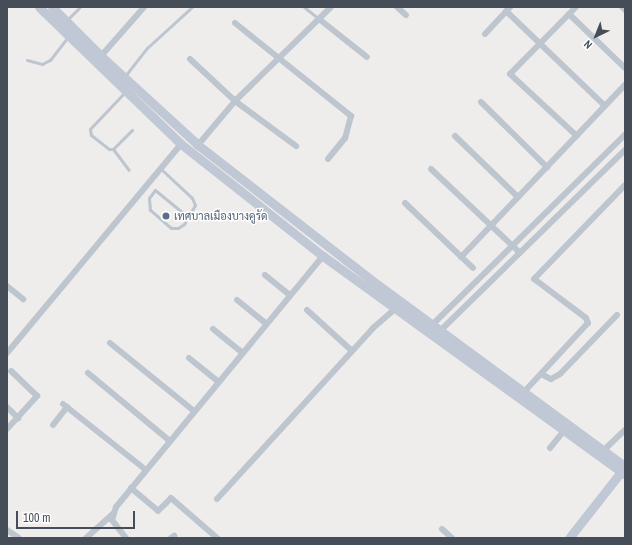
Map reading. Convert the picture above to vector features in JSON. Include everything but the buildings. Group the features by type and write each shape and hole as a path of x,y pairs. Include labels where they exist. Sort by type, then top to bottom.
{"street":[{"path":"39,7 125,92 191,152 323,256 564,431 624,470"},
{"path":"52,7 124,78 198,145 432,325 604,450 624,470"},
{"path":"101,56 144,7"},
{"path":"191,152 235,101 276,59 331,7"},
{"path":"397,7 406,16"},
{"path":"576,7 510,74 577,136"},
{"path":"622,7 625,10"},
{"path":"485,34 508,9 540,43 605,106"},
{"path":"569,14 625,68"},
{"path":"319,19 367,57"},
{"path":"235,24 276,59 350,116 345,138 328,159"},
{"path":"190,59 235,101 296,146"},
{"path":"461,257 625,86"},
{"path":"481,102 547,167"},
{"path":"432,325 625,135"},
{"path":"7,353 188,136"},
{"path":"455,136 518,197"},
{"path":"440,331 625,150"},
{"path":"606,153 614,161"},
{"path":"592,167 600,175"},
{"path":"431,169 520,252"},
{"path":"524,392 543,375 588,323 586,318 534,279 625,185"},
{"path":"404,203 473,268"},
{"path":"86,538 113,514 131,488 330,248"},
{"path":"265,275 290,295"},
{"path":"7,286 23,299"},
{"path":"237,300 267,324"},
{"path":"217,500 352,351 395,308"},
{"path":"307,310 352,351"},
{"path":"543,375 552,379 560,374 617,316"},
{"path":"213,329 243,353"},
{"path":"110,344 194,412"},
{"path":"189,358 219,382"},
{"path":"7,429 37,396 11,370"},
{"path":"88,373 170,441"},
{"path":"53,425 65,406 146,470"},
{"path":"7,407 18,418"},
{"path":"604,450 625,430"},
{"path":"550,448 564,431"},
{"path":"569,538 624,470"},
{"path":"131,488 158,511 171,498 216,538"},
{"path":"113,514 112,520 115,527 126,538"},
{"path":"442,529 452,538"},
{"path":"7,530 19,538"}],"lane":[{"path":"66,22 80,7"},
{"path":"124,78 147,48 192,7"},
{"path":"304,7 319,19"},
{"path":"27,60 42,64 50,60 68,36"},
{"path":"125,92 90,129 91,135 108,149 113,149 129,170"},
{"path":"113,149 132,130"},
{"path":"155,190 148,198 150,210 171,228 178,228 188,217 195,202 161,169"},
{"path":"147,184 188,217"}],"place":[{"name":"เทศบาลเมืองบางคูรัด","path":"166,216"}]}
